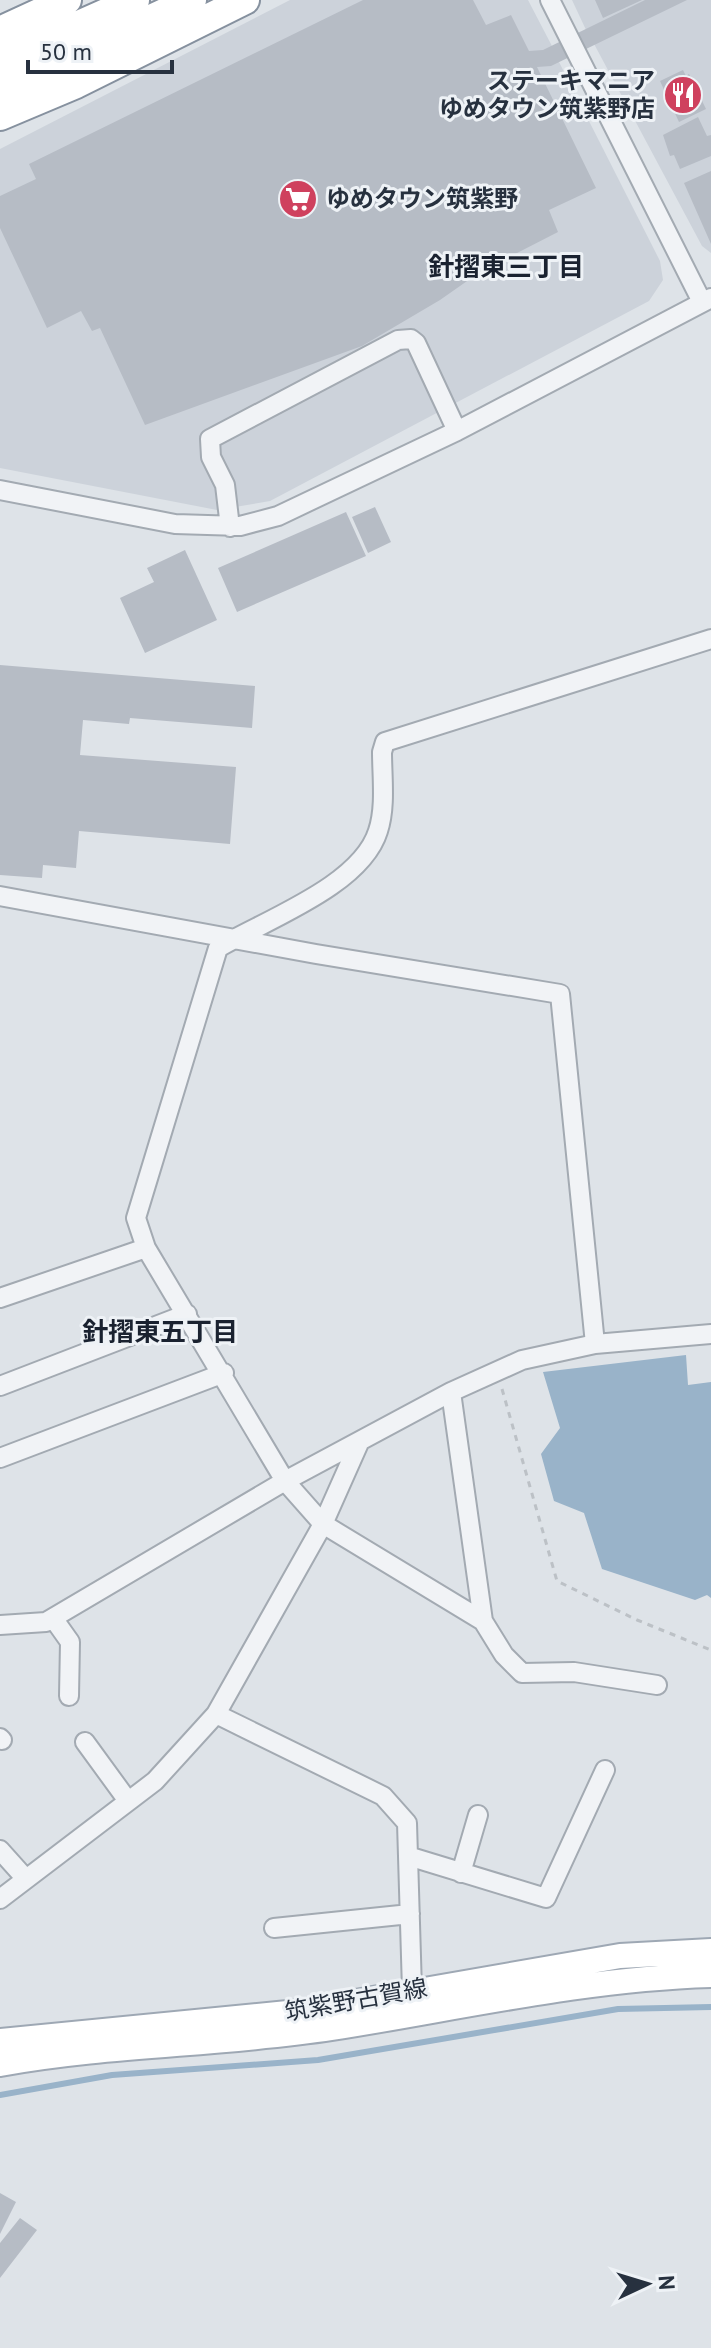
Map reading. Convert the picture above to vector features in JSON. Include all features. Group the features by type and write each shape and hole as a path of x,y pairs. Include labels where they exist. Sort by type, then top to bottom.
{"highway":[{"path":"0,60 67,0"},
{"path":"0,89 30,36 135,0"},
{"path":"0,31 30,36 192,0"},
{"path":"0,116 76,84 245,0"}],"main road":[{"name":"筑紫野古賀線","path":"0,2041 298,2012 620,1956 711,1951"},
{"name":"筑紫野古賀線","path":"0,2064 55,2054 330,2028 580,1984 711,1975"}],"street":[{"path":"0,490 175,524 230,527 278,516 457,431 706,300 550,0"},
{"path":"230,527 225,485 211,457 210,439 398,340 411,339 416,343 457,431"},
{"path":"483,1621 323,1524 285,1481 224,1373 146,1248 136,1218 218,948 340,881 359,865 378,835 382,819 382,752 385,742 711,639"},
{"path":"0,896 560,994 595,1344"},
{"path":"0,1298 146,1248"},
{"path":"0,1386 187,1314"},
{"path":"0,1625 46,1622 285,1481 451,1392 522,1360 595,1344 711,1334"},
{"path":"0,1458 224,1373"},
{"path":"451,1392 483,1621 504,1655 522,1673 574,1672 657,1685"},
{"path":"0,1899 155,1781 216,1714 323,1524 359,1443"},
{"path":"53,1618 70,1642 69,1696"},
{"path":"216,1714 383,1796 407,1823 412,1990"},
{"path":"85,1742 128,1801"},
{"path":"408,1856 546,1898 605,1770"},
{"path":"461,1873 478,1815"},
{"path":"0,1850 26,1879"},
{"path":"274,1928 410,1914"}],"path":[{"path":"497,1372 557,1581 637,1620 711,1650"}],"shaded area":[{"name":"ゆめタウン筑紫野","path":"290,0 528,0 553,48 587,32 572,0 711,0 711,253 702,246 593,42 558,60 660,261 663,280 649,301 270,501 217,510 0,468 0,149"}],"water":[{"path":"686,1355 688,1385 711,1382 711,1598 707,1595 695,1600 602,1569 584,1513 554,1501 541,1454 560,1428 543,1372"}],"building":[{"name":"ゆめタウン筑紫野","path":"363,0 473,0 486,25 511,15 529,51 543,50 645,0 687,0 551,66 537,67 596,188 549,210 558,232 480,272 440,300 362,346 145,425 100,328 92,331 81,311 47,328 0,228 0,196 36,179 29,164"},
{"path":"595,0 642,0 603,18"},
{"name":"ステーキマニア ゆめタウン筑紫野店","path":"683,70 686,76 689,74 706,109 679,122 660,81"},
{"path":"698,117 707,136 711,135 711,156 680,169 674,155 670,156 663,135"},
{"path":"711,171 711,244 684,183"},
{"path":"375,507 391,542 368,553 352,517"},
{"path":"346,512 366,556 237,612 218,568"},
{"path":"185,550 217,620 145,653 120,598 154,582 147,568"},
{"path":"0,665 255,686 252,728 130,718 129,724 83,720 80,755 236,767 230,844 79,831 76,868 43,865 42,878 0,875"},
{"path":"0,2193 16,2202 0,2234"},
{"path":"20,2218 37,2230 0,2278 0,2243"}],"waterway":[{"path":"0,2095 112,2075 318,2060 618,2009 711,2007"}],"place":[{"name":"ステーキマニア ゆめタウン筑紫野店","path":"683,95"},
{"name":"ゆめタウン筑紫野","path":"298,199"}],"district":[{"name":"針摺東三丁目","path":"506,267"},
{"name":"針摺東五丁目","path":"160,1332"}]}
